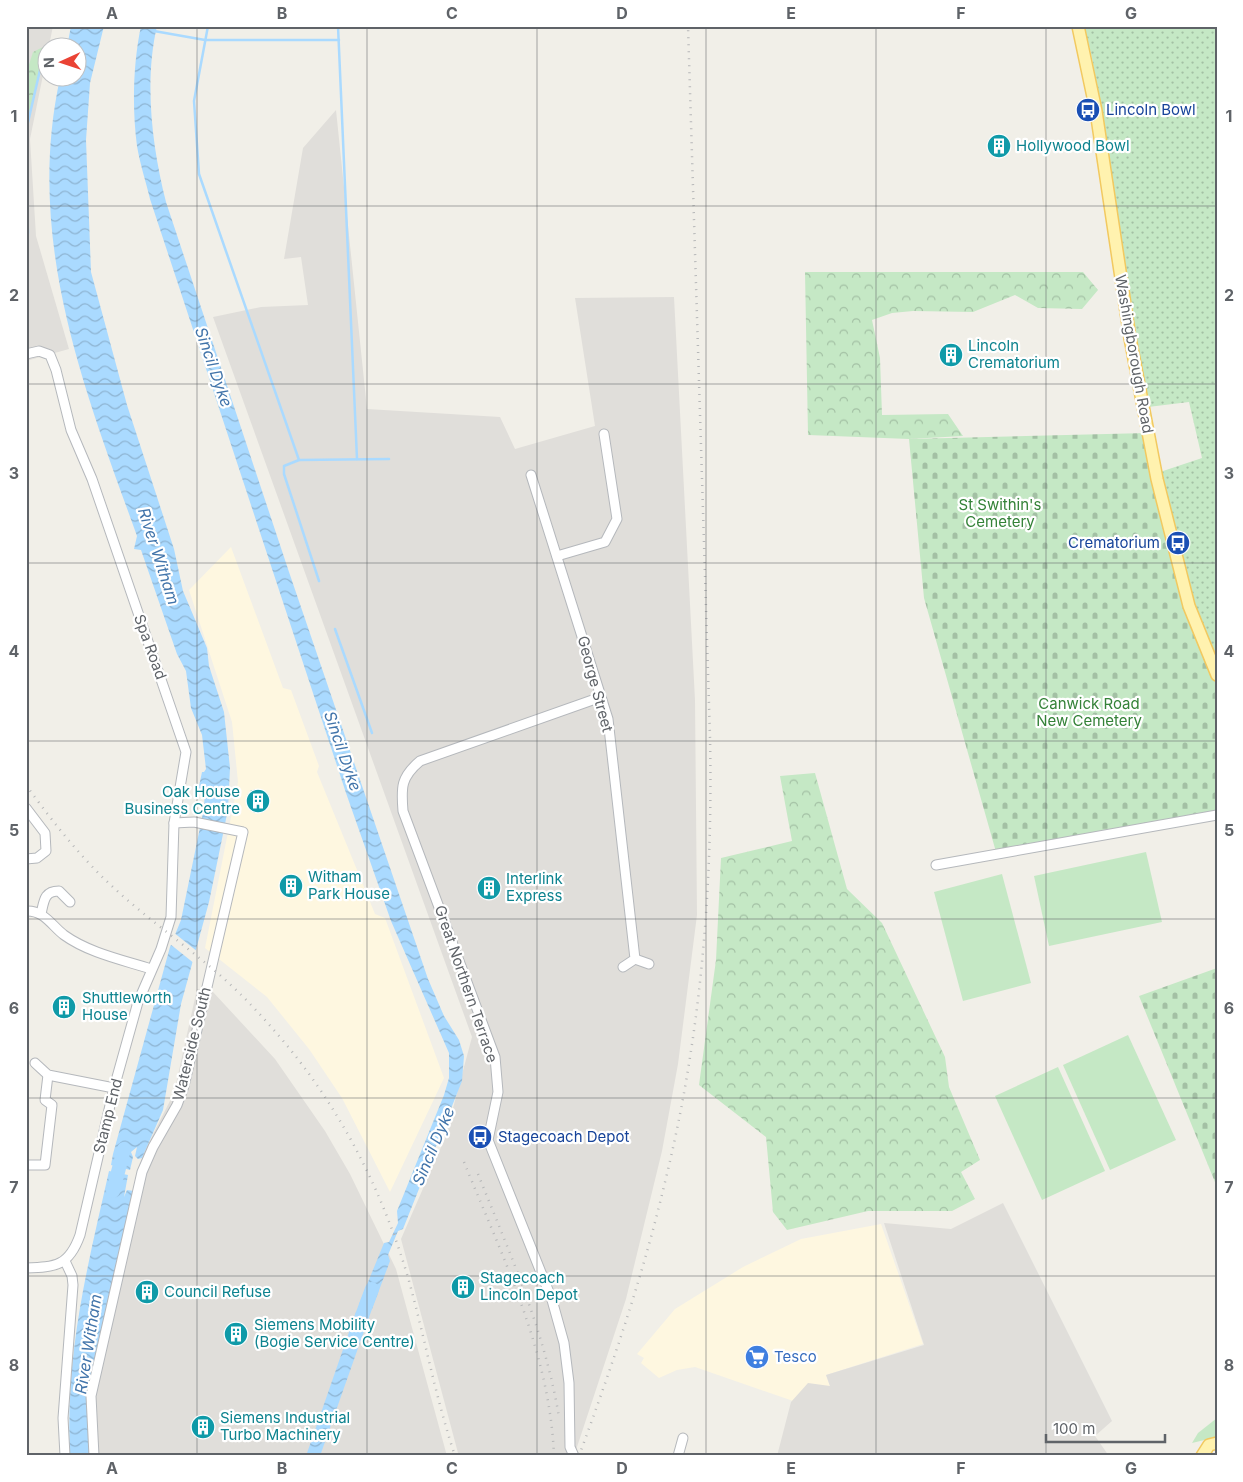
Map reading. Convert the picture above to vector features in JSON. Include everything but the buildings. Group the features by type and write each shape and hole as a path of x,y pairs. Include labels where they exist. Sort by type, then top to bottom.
{"main road":[{"name":"Washingborough Road","path":"1078,26 1096,112 1130,338 1157,479 1189,606 1217,675"},
{"path":"1203,1456 1209,1446 1217,1443"},
{"path":"1203,1456 1217,1452"}],"street":[{"name":"Spa Road","path":"26,354 39,351 50,355 56,370 71,430 92,479 186,746 174,822 173,909 164,942 151,969"},
{"path":"557,556 605,542 617,519 604,434"},
{"name":"George Street","path":"532,475 608,718 634,959"},
{"name":"Great Northern Terrace","path":"574,1456 570,1447 570,1383 564,1343 552,1300 488,1140 498,1092 495,1057 403,811 401,789 408,771 420,761 601,697"},
{"path":"26,808 46,833 46,851 37,858 26,859"},
{"path":"936,865 1217,815"},
{"name":"Waterside South","path":"94,1456 91,1396 124,1246 142,1172 152,1147 178,1105 184,1086 243,832 194,822 174,822"},
{"path":"41,914 46,895 51,891 59,891 70,902"},
{"path":"26,911 41,914 75,942 151,969"},
{"path":"623,967 634,959 649,964"},
{"name":"Stamp End","path":"65,1261 75,1248 80,1235 114,1088 138,1002 151,969"},
{"path":"35,1063 48,1075 114,1088"},
{"path":"26,1165 45,1165 52,1105 45,1100 48,1075"},
{"path":"26,1268 48,1267 65,1261 72,1276 73,1285 63,1418 65,1456"},
{"path":"678,1456 683,1438"}],"shaded area":[{"path":"26,26 53,26 51,38 38,38 38,88 40,88 30,139 36,236 69,349 26,361"},
{"path":"336,110 367,409 500,417 515,449 595,426 575,298 674,297 695,700 697,915 678,1064 662,1151 626,1299 574,1456 459,1456 458,1453 401,1239 445,1138 472,1037 213,317 261,307 308,305 301,257 284,259 303,148"},
{"path":"231,547 283,688 291,690 319,766 317,772 375,914 385,918 444,1078 390,1192 342,1098 309,1049 267,997 205,948 238,782 232,722 189,590"},
{"path":"197,989 213,992 275,1059 325,1131 350,1174 396,1269 447,1456 91,1456 89,1388 112,1284 143,1154 174,1093"},
{"path":"1003,1203 1112,1421 1095,1436 1109,1456 777,1456 791,1402 808,1383 830,1386 826,1375 924,1345 884,1223 951,1229"},
{"path":"881,1224 923,1344 826,1375 830,1387 799,1403 695,1367 677,1370 659,1378 641,1363 644,1358 637,1354 675,1309 743,1267 801,1239"}],"green space":[{"path":"1084,26 1217,26 1217,661 1191,593 1160,472 1202,458 1189,402 1148,407 1092,58"},
{"path":"38,50 38,79 26,131 26,74 33,52"},
{"path":"805,272 1083,272 1098,290 1082,309 1038,308 1015,295 973,312 913,311 892,313 872,320 880,358 882,415 948,414 963,436 909,439 808,435"},
{"name":"Canwick Road New Cemetery","path":"1147,433 1209,668 1217,687 1217,819 998,859 924,598 909,439"},
{"path":"815,773 847,889 882,923 945,1057 949,1087 980,1160 961,1172 975,1199 952,1211 868,1211 787,1230 773,1212 766,1137 699,1085 716,960 721,858 792,841 780,776"},
{"path":"1146,852 1162,922 1049,946 1034,876"},
{"path":"1002,874 1031,983 963,1001 934,892"},
{"path":"1217,968 1217,1187 1139,996"},
{"path":"1128,1035 1176,1140 1110,1170 1063,1065"},
{"path":"1058,1067 1105,1171 1042,1200 995,1096"},
{"path":"1217,1418 1217,1437 1192,1443 1198,1433"}],"water":[{"path":"71,26 104,26 90,83 86,140 91,272 127,405 174,549 183,591 207,648 209,666 224,712 230,768 228,809 209,902 181,1004 163,1110 142,1158 138,1159 135,1156 137,1147 131,1152 133,1157 130,1170 111,1165 113,1154 170,947 181,920 204,808 205,789 198,791 202,772 206,769 202,735 191,708 186,671 177,654 141,550 134,549 137,536 97,424 65,311 55,254 50,196 51,138 58,88 88,88 88,38 69,38"},
{"path":"141,26 157,26 151,69 151,114 157,159 166,202 289,572 428,979 444,1016 459,1040 464,1056 462,1081 403,1229 398,1231 388,1255 390,1261 372,1309 359,1304 384,1243 389,1242 398,1223 397,1211 444,1095 449,1078 449,1053 391,921 346,793 150,199 138,153 134,117 135,71"},
{"path":"109,1171 128,1175 124,1197 127,1190 134,1191 89,1388 91,1456 70,1456 69,1418 74,1346 86,1277"},
{"path":"356,1312 369,1317 320,1456 306,1456"}],"pier":[{"path":"173,932 198,952 195,964 170,944"}],"waterway":[{"path":"208,26 194,101 199,174 299,460"},
{"path":"338,26 357,459"},
{"path":"154,31 205,40 339,40"},
{"path":"26,131 38,79"},
{"path":"26,180 28,233"},
{"path":"319,581 284,474 284,466 299,460 389,459"},
{"path":"335,629 372,733"},
{"name":"River Witham","path":"113,1191 124,1149"},
{"name":"Sincil Dyke","path":"356,1332 372,1289"}],"railway":[{"path":"579,1456 626,1320 647,1252 665,1182 688,1072 696,1017 707,905 710,737 688,26"},
{"path":"26,785 67,839 114,888 213,969 252,1006 301,1063 340,1121 373,1183 398,1248 409,1281 442,1413 455,1456"},
{"path":"464,1162 508,1269 534,1342 544,1379 551,1417 554,1456"},
{"path":"478,1174 536,1324 553,1385 559,1417"}],"place":[{"name":"Lincoln Bowl","path":"1088,110"},
{"name":"Hollywood Bowl","path":"999,146"},
{"name":"Lincoln Crematorium","path":"951,355"},
{"name":"Crematorium","path":"1178,543"},
{"name":"Oak House Business Centre","path":"258,801"},
{"name":"Witham Park House","path":"291,886"},
{"name":"Interlink Express","path":"489,888"},
{"name":"Shuttleworth House","path":"64,1007"},
{"name":"Stagecoach Depot","path":"480,1137"},
{"name":"Stagecoach Lincoln Depot","path":"463,1287"},
{"name":"Council Refuse","path":"147,1292"},
{"name":"Siemens Mobility (Bogie Service Centre)","path":"236,1334"},
{"name":"Tesco","path":"757,1357"},
{"name":"Siemens Industrial Turbo Machinery","path":"203,1427"}],"park label":[{"name":"St Swithin's Cemetery","path":"1000,514"}]}
